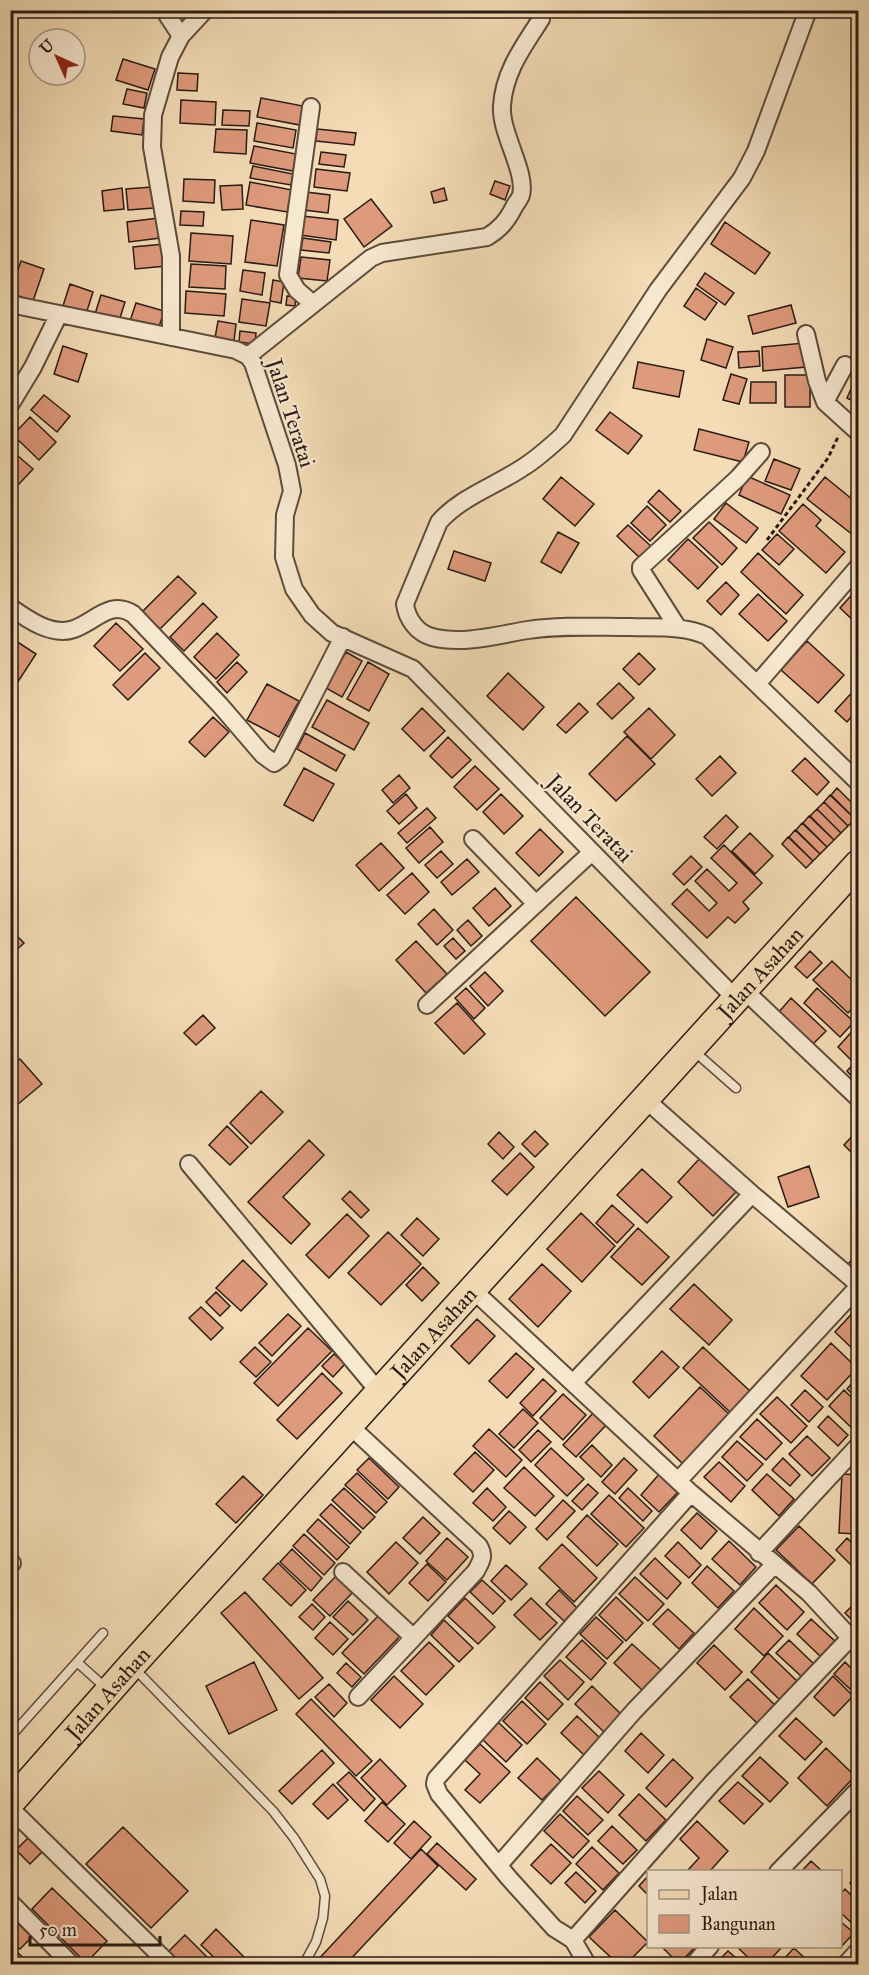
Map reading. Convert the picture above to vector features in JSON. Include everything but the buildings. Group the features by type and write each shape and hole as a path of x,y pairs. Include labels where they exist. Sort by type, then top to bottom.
{"main road":[{"name":"Jalan Asahan","path":"10,1803 131,1666 380,1394 858,864"}],"street":[{"path":"164,10 181,36"},
{"path":"171,337 171,256 152,147 153,115 170,57 181,36 205,10"},
{"path":"808,10 756,151 742,178 658,290 563,435 536,459 455,507 439,522 405,604 406,616 415,626 431,637 476,640 531,630 588,627 678,628 695,631 707,636 858,782"},
{"path":"248,356 370,258 382,253 487,237 501,228 520,195 521,183 504,127 501,108 504,90 510,67 541,19"},
{"path":"311,107 288,275 297,290 313,304"},
{"name":"Jalan Teratai","path":"10,304 236,351 248,356 253,363 289,474 292,490 285,515 284,557 294,589 312,615 332,633 413,669 592,852 740,994 858,1098"},
{"path":"10,405 33,367 59,314"},
{"path":"806,334 825,402 853,427"},
{"path":"825,402 845,365"},
{"path":"678,628 641,567 738,478 761,452"},
{"path":"757,684 858,567"},
{"path":"10,607 31,622 54,630 73,630 110,610 125,609 133,614 220,705 263,755 274,763 281,758 343,637"},
{"path":"473,839 536,904"},
{"path":"427,1005 592,852"},
{"path":"645,1099 858,1286 678,1481"},
{"path":"189,1164 380,1394"},
{"path":"573,1383 752,1194"},
{"path":"473,1290 691,1493 809,1593 854,1642 713,1782 573,1940"},
{"path":"350,1426 479,1546 483,1553 483,1559 476,1571 358,1697"},
{"path":"759,1552 858,1446"},
{"path":"587,1965 573,1940 554,1928 439,1794 435,1784 436,1779 691,1493"},
{"path":"498,1865 634,1711 774,1564"},
{"path":"343,1572 413,1637"},
{"path":"780,1870 858,1790"},
{"path":"10,1808 169,1965"},
{"path":"10,1902 71,1965"},
{"path":"694,1965 709,1948"},
{"path":"846,1965 858,1951"}],"lane":[{"path":"691,1049 736,1088"},
{"path":"10,1737 103,1633"},
{"path":"78,1663 109,1691"},
{"path":"131,1666 273,1811 294,1838 320,1879 325,1896 323,1918 316,1942 304,1965"}],"path":[{"path":"767,540 853,427"}]}
